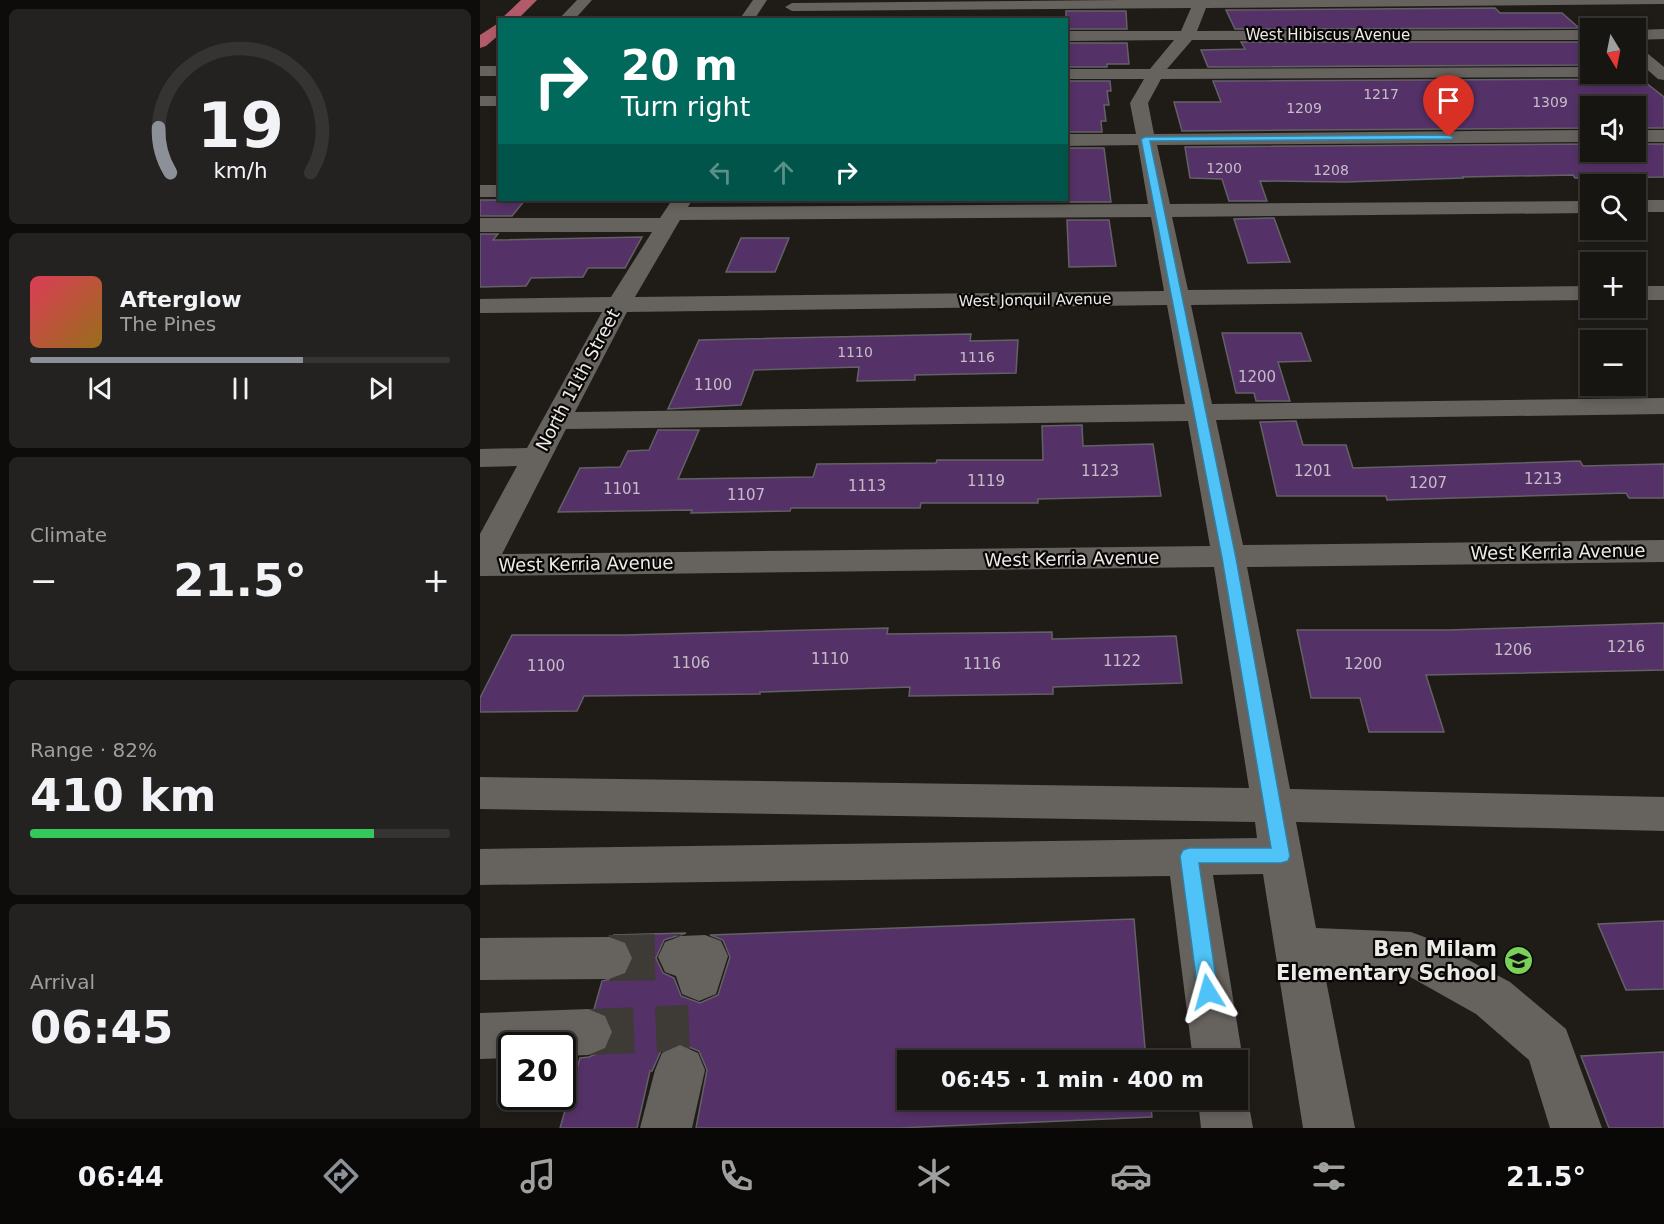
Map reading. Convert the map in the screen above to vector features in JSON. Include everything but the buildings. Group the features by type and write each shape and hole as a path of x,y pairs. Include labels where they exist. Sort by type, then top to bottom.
{"main road":[{"path":"509,18 530,0"}],"street":[{"path":"567,18 585,0"},
{"path":"747,18 760,0"},
{"path":"791,9 1202,2 1664,0"},
{"path":"1574,1 1591,15"},
{"path":"1202,2 1187,36 1155,73 1139,103 1229,558 1329,1128"},
{"path":"1646,35 1664,34"},
{"name":"West Hibiscus Avenue","path":"1070,36 1580,35"},
{"path":"1646,60 1662,73"},
{"path":"480,71 498,71"},
{"path":"1068,74 1580,72"},
{"path":"1646,72 1662,73"},
{"path":"480,84 498,84"},
{"path":"480,101 498,101"},
{"path":"1068,140 1580,136"},
{"path":"1646,136 1664,136"},
{"path":"480,192 498,191"},
{"path":"480,196 498,196"},
{"path":"570,225 585,205"},
{"path":"1646,207 1664,206"},
{"path":"480,225 570,225 619,216 674,213 1580,207"},
{"name":"North 11th Street","path":"480,565 493,517 537,457 619,304 674,213"},
{"path":"1646,293 1664,292"},
{"name":"West Jonquil Avenue","path":"480,306 1580,293"},
{"path":"556,421 1664,406"},
{"path":"480,458 537,457"},
{"name":"West Kerria Avenue","path":"480,565 1229,558 1664,551"},
{"path":"480,793 1273,805 1664,814"},
{"path":"1189,856 1217,1050"},
{"path":"480,867 1281,856"},
{"path":"1297,948 1411,953 1493,998 1549,1046 1576,1128"},
{"path":"480,959 609,958"},
{"path":"480,1036 588,1032"},
{"path":"666,1128 680,1070"},
{"path":"1224,1110 1227,1128"}],"tunnel":[{"path":"609,958 681,957"},
{"path":"588,1032 689,1028"}],"place":[{"name":"Ben Milam Elementary School","path":"1518,961"}],"route":[{"path":"1208,992 1189,856 1281,856 1229,558 1145,139 1449,137"}]}
